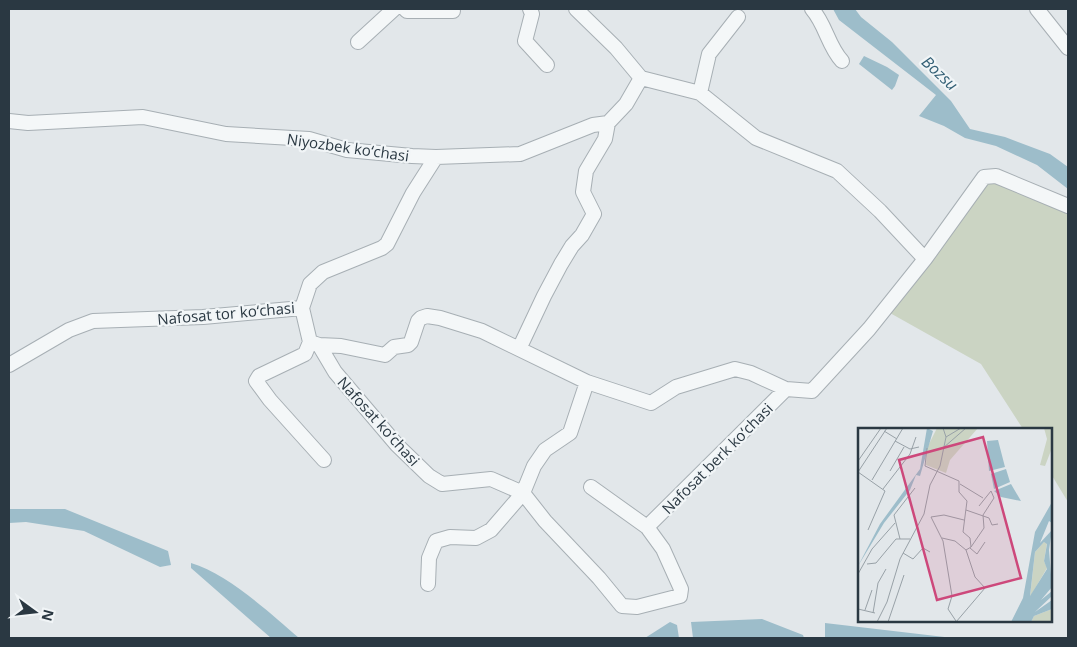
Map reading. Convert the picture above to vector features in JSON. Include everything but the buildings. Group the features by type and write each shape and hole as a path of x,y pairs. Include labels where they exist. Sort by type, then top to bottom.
{"street":[{"path":"358,42 394,9"},
{"path":"405,9 407,12 453,11"},
{"path":"530,9 532,14 525,40 547,65"},
{"path":"576,9 616,48 641,78 700,93 756,138 837,171 880,211 925,259"},
{"path":"812,9 821,20 836,54 842,61"},
{"path":"1037,9 1068,48"},
{"path":"700,93 710,54 738,17"},
{"name":"Niyozbek ko‘chasi","path":"9,122 28,123 143,117 226,134 309,138 347,150 436,157 520,154 593,125 608,122 626,104 641,78"},
{"path":"519,349 561,264 572,246 582,235 594,214 584,192 586,171 605,139 608,122"},
{"name":"Nafosat tor ko‘chasi","path":"9,365 69,330 93,322 203,317 302,308 310,284 323,272 382,248 387,244 413,193 436,157"},
{"path":"324,460 270,400 256,380 259,376 305,354 314,344 341,346 385,355 394,347 408,345 412,342 418,322 421,318 427,316 482,331 587,382 650,403 676,387 735,369 751,373 786,389 812,391 869,329 925,259 984,177 996,176 1068,206"},
{"name":"Nafosat ko‘chasi","path":"302,308 314,344 335,372 397,445 429,476 442,484 491,479 523,493"},
{"path":"428,584 429,558 436,541 450,536 476,538 491,530 523,493 534,466 545,450 570,434 587,382"},
{"name":"Nafosat berk ko‘chasi","path":"647,527 786,389"},
{"path":"523,493 545,521 599,578 622,606 637,607 680,596 681,589 663,549 647,527 591,487"}],"green space":[{"path":"990,181 1068,211 1068,502 1052,476 1052,428 1022,428 981,364 890,313"}],"water":[{"name":"Bozsu","path":"833,9 855,9 861,17 892,42 951,101 970,129 1005,137 1050,154 1068,167 1068,189 1037,165 996,146 965,138 944,126 919,116 936,95 839,20"},
{"path":"864,56 899,75 892,90 859,64"},
{"path":"9,509 65,509 168,551 171,565 160,567 84,531 26,522 9,523"},
{"path":"191,563 205,568 234,585 299,638 271,638 191,568"},
{"path":"762,619 803,635 804,638 693,638 691,622"},
{"path":"670,622 677,625 679,638 645,638"},
{"path":"825,623 953,638 825,638"}]}
